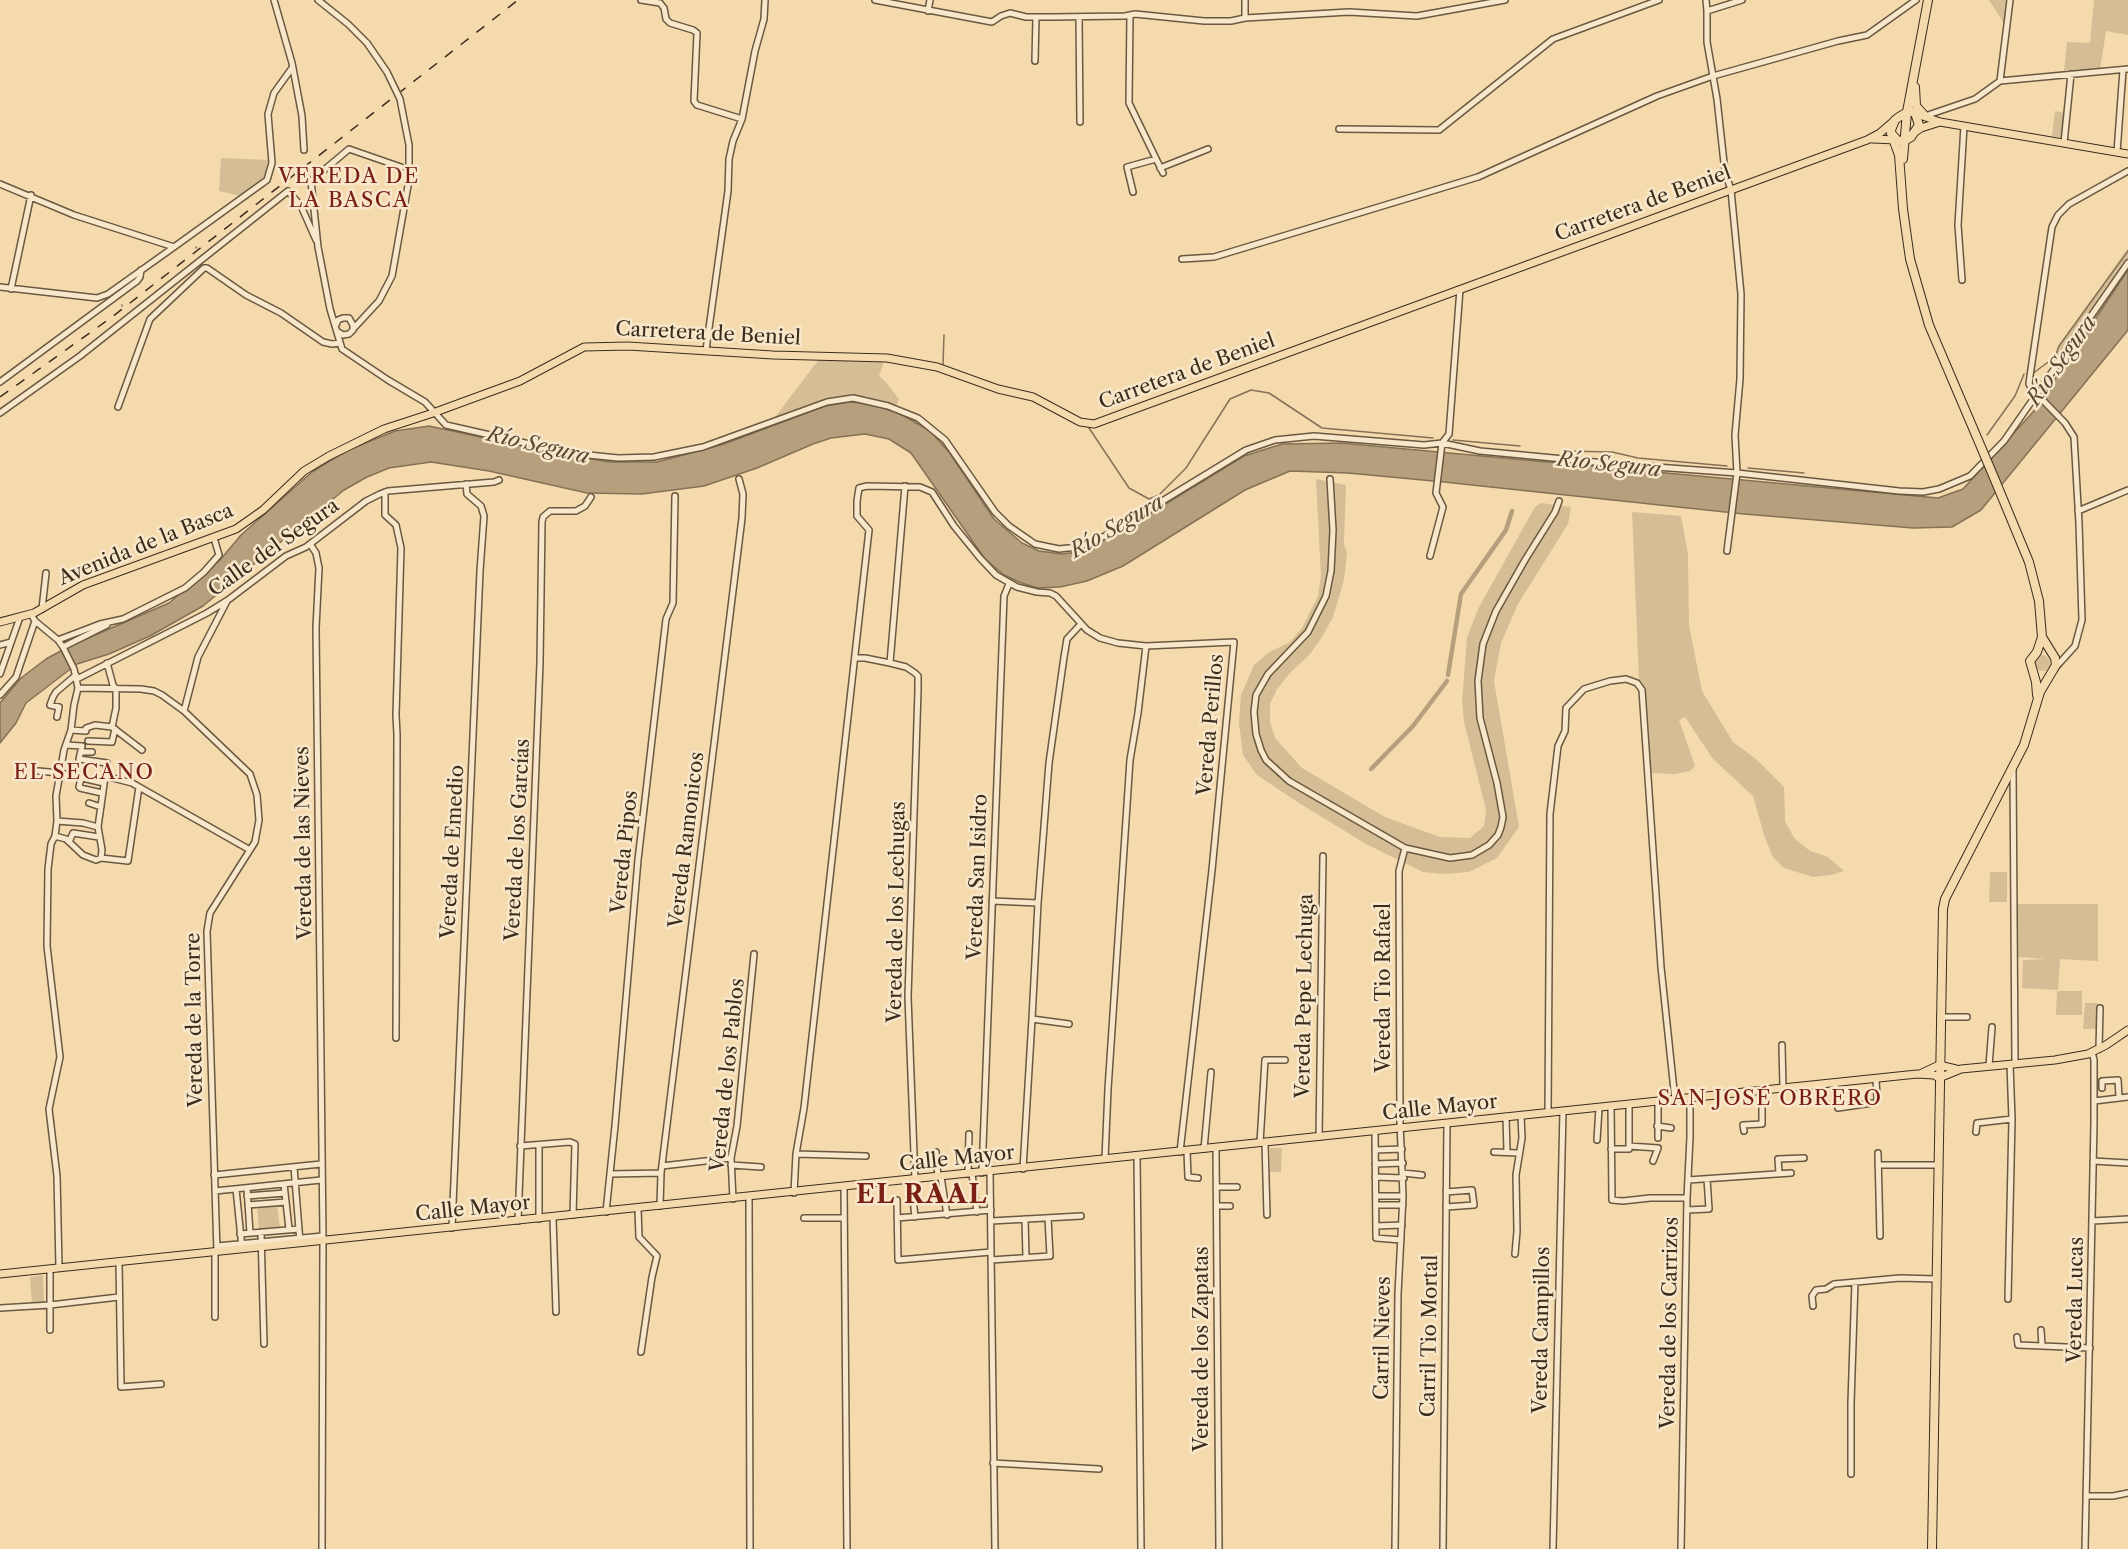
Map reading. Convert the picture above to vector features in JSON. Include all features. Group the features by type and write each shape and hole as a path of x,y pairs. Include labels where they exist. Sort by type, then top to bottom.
{"highway":[{"path":"1928,0 1918,53 1905,98 1894,120 1894,140 1899,155 1902,203 1910,259 1929,325 2029,562 2039,601 2042,637 2037,652 2030,661 2037,692 2036,706"},
{"path":"1902,203 1906,156 1915,132 1917,114 1915,90 1918,53"},
{"path":"1894,120 1917,114"},
{"path":"1894,140 1917,114"},
{"path":"1894,140 1909,139 1915,132"},
{"path":"1932,1549 1941,928 1945,899 2013,767 2026,739 2040,692 2055,668 2056,661 2042,637"},
{"path":"2037,652 2052,654"},
{"path":"2033,672 2040,676 2048,676"}],"main road":[{"path":"1917,114 1940,122 2128,154"},
{"path":"1867,140 1880,133 1894,120"},
{"path":"1915,132 1940,122"},
{"path":"1867,140 1894,140"},
{"name":"Carretera de Beniel","path":"435,412 520,381 584,347 615,345 772,355 872,356 929,365 998,390 1033,397 1080,422 1092,424 1867,140"},
{"name":"Avenida de la Basca","path":"0,622 20,617 33,617 42,609 83,585 236,530 316,462 384,429 435,412"},
{"path":"2096,1051 2128,1030"},
{"name":"Calle Mayor","path":"0,1274 278,1243 660,1207 2055,1060 2096,1051"}],"street":[{"path":"274,0 302,116 304,150"},
{"path":"118,407 150,319 204,268 246,295 281,313 323,342 332,345 340,344 379,301 392,276 409,180 410,145 400,99 387,72 367,43 318,0"},
{"path":"641,0 660,3 670,23 697,33 694,101 697,105 742,119"},
{"path":"706,350 728,191 729,159 742,119 755,51 764,19 765,0"},
{"path":"875,0 992,22 1010,13 1036,17 1130,15 1204,21 1349,12 1417,16 1505,0"},
{"path":"928,11 930,0"},
{"path":"1245,0 1245,18"},
{"path":"1339,129 1439,130 1553,39 1659,0"},
{"path":"1706,0 1707,42 1725,172 1731,190 1741,294 1740,379 1735,435 1737,472 1727,551"},
{"path":"1707,11 1742,0"},
{"path":"1182,259 1214,257 1478,177 1658,96 1713,76 1867,35 1916,0"},
{"path":"2000,81 2010,0"},
{"path":"1130,15 1129,103 1161,170 1208,149"},
{"path":"1035,62 1036,17"},
{"path":"1079,17 1080,122"},
{"path":"0,288 96,298 108,294 267,180 272,163 268,114 274,93 292,68"},
{"path":"1917,114 1975,99 2000,81 2125,70 2117,152"},
{"path":"2064,143 2071,74"},
{"path":"1962,280 1958,225 1964,126"},
{"path":"402,167 349,149 311,181 318,247 330,309 340,344 347,353 425,402 446,425 568,453 618,458 654,458 703,447 826,402 853,398 888,406 918,418 945,440 995,512 1009,526 1035,544 1059,549 1078,547 1106,536 1246,450 1275,440 1314,436 1424,445 1442,443 1480,451 1702,472 1737,472 1899,491 1923,492 1939,489 1970,476 2004,441 2128,263"},
{"path":"1133,192 1127,167 1156,159"},
{"path":"2055,668 2067,657 2078,639 2082,620 2073,437 2069,428 2037,396 2029,384 2030,376 2052,227 2058,215 2069,204 2128,171"},
{"path":"0,184 31,195 74,215 174,247"},
{"path":"0,413 80,356 288,191 301,206 318,247"},
{"path":"11,289 31,195"},
{"path":"0,382 137,281 141,270"},
{"path":"1430,556 1443,507 1437,494 1442,443 1449,434 1460,289"},
{"path":"330,309 352,322 354,328"},
{"path":"323,342 333,341 338,320 363,316"},
{"path":"336,329 341,335 346,335"},
{"name":"Vereda Ramonicos","path":"660,1207 661,1173 742,518 743,494 739,478"},
{"path":"1330,479 1333,530 1331,571 1326,596 1308,632 1268,674 1256,695 1254,712 1260,750 1266,760 1289,782 1405,848 1450,858 1472,855 1489,845 1498,835 1503,818 1497,783 1480,718 1478,681 1483,644 1496,611 1524,560 1555,512 1559,501"},
{"name":"Calle del Segura","path":"57,717 58,707 50,705 53,697 75,674 107,663 207,613 286,556 310,544 366,501 385,492 499,480"},
{"name":"Vereda de Emedio","path":"452,1228 484,516 482,506 467,494 466,484"},
{"path":"794,1192 796,1154 804,1108 869,530 856,516 859,488 905,486 890,663 856,658"},
{"name":"Vereda Perillos","path":"905,486 920,487 932,492 954,526 996,575 1009,584 1056,596 1087,630 1100,638 1118,643 1146,646 1234,642 1184,1151"},
{"path":"2078,510 2128,490"},
{"path":"385,492 385,515 396,525 400,548 396,715 396,1038"},
{"name":"Vereda Pipos","path":"606,1212 638,860 666,619 673,603 675,496"},
{"name":"Vereda de los Garcías","path":"518,1221 540,663 542,522 543,517 549,511 576,511 585,506 591,497"},
{"path":"63,647 167,598 195,581 219,555 214,538"},
{"name":"Vereda de las Nieves","path":"310,544 316,553 319,568 316,640 322,1239 322,1549"},
{"path":"42,609 46,573"},
{"name":"Vereda San Isidro","path":"995,1549 991,1210 986,1173 992,901 1004,591 1009,584"},
{"path":"184,711 198,657 228,600"},
{"path":"0,674 20,617"},
{"path":"0,695 16,677 33,617 63,647 75,674 78,688 56,796 57,821 48,869 47,946 60,1057 49,1109 57,1176 59,1268"},
{"path":"58,640 100,624 111,623"},
{"path":"1023,1168 1038,903 1049,763 1067,639 1081,624"},
{"path":"0,645 11,642"},
{"path":"1105,1160 1130,760 1146,646"},
{"path":"2052,654 2067,657"},
{"path":"88,741 112,742 117,689 113,685 107,663"},
{"name":"Vereda de los Lechugas","path":"890,663 906,667 918,676 908,997 913,1180"},
{"path":"1548,1113 1550,813 1558,746 1565,731 1566,708 1584,689 1626,679 1637,683 1641,690 1661,967 1675,1100"},
{"name":"Vereda de la Torre","path":"78,688 154,691 184,711 250,774 257,795 259,820 255,842 210,913 207,931 215,1191 215,1317"},
{"path":"71,730 86,731 86,728 95,725 113,728 142,750"},
{"path":"66,745 82,746 79,759 107,763 98,827 101,858"},
{"path":"81,752 92,752"},
{"path":"2008,1299 2013,1064 2013,767"},
{"path":"38,771 60,773 104,783"},
{"path":"105,776 125,780 139,787 250,850"},
{"path":"81,778 79,786 81,789 102,793"},
{"path":"55,836 69,842 83,855 96,860 101,858 128,861 139,787"},
{"path":"89,804 101,807"},
{"path":"57,821 98,827"},
{"path":"69,842 73,833 99,837"},
{"name":"Vereda Tio Rafael","path":"1400,1128 1399,872 1405,848"},
{"name":"Vereda Pepe Lechuga","path":"1319,1137 1323,856"},
{"path":"992,901 1038,903"},
{"name":"Vereda de los Pablos","path":"733,1199 731,1158 738,1126 754,954"},
{"name":"Vereda Lucas","path":"2085,1549 2094,1060 2100,1008"},
{"path":"1940,1017 1967,1017"},
{"path":"1032,1019 1069,1024"},
{"path":"1989,1066 1992,1027"},
{"path":"1782,1045 1783,1088"},
{"path":"1267,1215 1263,1143 1265,1060 1285,1060"},
{"path":"1204,1149 1211,1072"},
{"path":"1876,1079 1876,1098"},
{"path":"2102,1088 2102,1081 2118,1080 2119,1097"},
{"path":"1836,1083 1838,1108 1872,1103"},
{"path":"2094,1085 2102,1088 2111,1099"},
{"path":"1744,1131 1743,1125 1762,1124 1762,1091"},
{"path":"2094,1101 2128,1097"},
{"name":"Vereda de los Carrizos","path":"1682,1549 1690,1098"},
{"path":"1658,1102 1658,1138"},
{"path":"1611,1149 1629,1149 1629,1105"},
{"path":"1611,1107 1612,1200 1687,1198"},
{"path":"1597,1140 1599,1108"},
{"name":"Vereda Campillos","path":"1552,1549 1563,1111"},
{"path":"1515,1254 1517,1231 1515,1193 1518,1154 1522,1138 1521,1116"},
{"path":"1506,1117 1507,1152"},
{"path":"1976,1132 1977,1124 2012,1119"},
{"name":"Carril Tio Mortal","path":"1443,1549 1447,1123"},
{"path":"1658,1126 1671,1128"},
{"name":"Carril Nieves","path":"1395,1549 1401,1240 1404,1196 1400,1128"},
{"path":"1376,1131 1376,1238 1401,1240"},
{"path":"969,1134 970,1174 977,1212"},
{"path":"520,1146 570,1142 575,1144 573,1215"},
{"path":"539,1146 539,1219"},
{"path":"1629,1146 1658,1148 1653,1161"},
{"name":"Vereda de los Zapatas","path":"1216,1148 1219,1549"},
{"path":"1375,1150 1402,1149"},
{"path":"1184,1151 1188,1178 1198,1178"},
{"path":"936,1152 947,1215"},
{"path":"1494,1152 1518,1154"},
{"path":"796,1154 866,1156"},
{"path":"1878,1154 1880,1236"},
{"path":"1137,1156 1141,1549"},
{"path":"662,1166 731,1158"},
{"path":"1779,1173 1778,1159 1804,1158"},
{"path":"2093,1161 2128,1163"},
{"path":"1375,1164 1402,1163"},
{"path":"214,1175 321,1164"},
{"path":"731,1165 761,1167"},
{"path":"1878,1165 1938,1165"},
{"path":"294,1167 300,1241"},
{"path":"610,1174 661,1173"},
{"path":"1688,1180 1791,1173"},
{"path":"1376,1177 1422,1175"},
{"path":"1687,1210 1709,1209 1707,1179"},
{"path":"215,1191 321,1180"},
{"path":"913,1180 915,1217"},
{"path":"284,1184 289,1229"},
{"path":"844,1187 847,1549"},
{"path":"1217,1187 1237,1187"},
{"path":"247,1188 250,1233"},
{"path":"236,1189 242,1247"},
{"path":"1446,1192 1472,1190 1474,1205 1446,1207"},
{"path":"1463,1191 1464,1206"},
{"path":"247,1196 285,1193"},
{"path":"1376,1196 1404,1196"},
{"path":"749,1197 750,1549"},
{"path":"897,1200 898,1260 990,1252"},
{"path":"248,1205 286,1202"},
{"path":"1376,1205 1403,1205"},
{"path":"1217,1206 1230,1206"},
{"path":"638,1209 639,1237 657,1256 641,1352"},
{"path":"897,1218 991,1210"},
{"path":"991,1221 1082,1216"},
{"path":"553,1218 556,1312"},
{"path":"804,1218 844,1218"},
{"path":"991,1260 1050,1256 1048,1218"},
{"path":"1026,1219 1026,1257"},
{"path":"2092,1221 2128,1219"},
{"path":"1376,1226 1402,1225"},
{"path":"240,1234 299,1229"},
{"path":"276,1231 278,1243"},
{"path":"261,1232 264,1344"},
{"path":"119,1262 121,1387 161,1384"},
{"path":"50,1269 50,1330"},
{"path":"1813,1306 1812,1296 1816,1290 1826,1289 1834,1284 1900,1278 1936,1279"},
{"path":"1851,1474 1855,1282"},
{"path":"0,1308 120,1297"},
{"path":"2040,1330 2042,1346"},
{"path":"2017,1337 2018,1345 2090,1348"},
{"path":"993,1463 1099,1469"},
{"path":"2086,1496 2113,1496 2128,1493"}],"shaded area":[{"path":"1989,0 2008,0 2004,23"},
{"path":"2094,0 2128,0 2128,35 2106,31 2100,70 2064,71 2067,42 2090,43"},
{"path":"2055,111 2065,113 2063,138 2052,136"},
{"path":"221,158 268,160 264,177 240,196 219,191"},
{"path":"2128,248 2128,263 2075,332 2053,370 2058,346"},
{"path":"2128,270 2128,330 1981,510 1952,527 1913,528 1744,514 1444,482 1348,473 1290,471 1245,490 1123,566 1087,581 1060,587 1037,588 1004,575 985,559 911,453 889,439 865,434 831,438 757,468 704,486 642,494 587,493 489,471 431,462 389,468 344,490 203,606 150,636 109,654 77,664 26,703 16,723 0,743 0,703 21,678 46,659 70,646 169,603 220,560 241,535 312,472 348,450 395,431 429,426 609,462 657,462 724,444 825,406 849,402 867,403 899,413 930,431 949,452 994,519 1022,543 1039,551 1062,554 1077,552 1138,521 1244,456 1282,444 1341,443 1938,498 1963,489 2033,412"},
{"path":"820,358 884,361 879,376 899,399 896,406 856,397 832,398 775,417"},
{"path":"1316,479 1346,485 1344,544 1347,553 1344,580 1333,617 1322,637 1310,654 1277,689 1270,704 1270,722 1275,738 1302,768 1385,817 1440,837 1470,838 1484,826 1486,810 1464,722 1462,701 1467,637 1479,607 1535,507 1541,503 1571,507 1568,524 1518,604 1501,643 1494,681 1519,827 1497,858 1469,872 1444,874 1423,872 1366,844 1257,775 1243,755 1239,723 1241,695 1254,665 1268,653 1290,642 1302,628 1318,596 1321,576"},
{"path":"1632,512 1681,516 1688,554 1689,625 1702,691 1733,742 1756,759 1784,787 1785,821 1794,838 1810,851 1828,857 1844,871 1813,877 1784,868 1773,857 1753,796 1713,759 1685,717 1679,720 1695,766 1690,771 1675,774 1651,773 1639,680"},
{"path":"2039,655 2045,655 2050,663 2048,669 2039,671 2034,666 2034,660"},
{"path":"1990,872 2007,872 2007,902 1989,902"},
{"path":"2017,904 2098,904 2098,961 2060,959 2058,990 2022,988 2023,960 2047,959 2018,957"},
{"path":"2057,991 2082,991 2082,1015 2056,1015"},
{"path":"2085,1003 2098,1003 2096,1029 2083,1029"},
{"path":"1270,1148 1282,1148 1281,1172 1270,1172"},
{"path":"277,1204 280,1229 259,1231 257,1205"},
{"path":"43,1275 44,1303 32,1303 30,1277"}],"waterway":[{"name":"Río Segura","path":"2032,374 2055,357 2059,346 2128,251"},
{"path":"943,365 944,335"},
{"name":"Río Segura","path":"1987,435 2015,396 2024,374"},
{"name":"Río Segura","path":"1089,428 1129,488 1149,499 1159,495 1186,468 1230,399 1251,390 1269,393 1322,428 1433,438"},
{"path":"1453,440 1520,446"},
{"name":"Río Segura","path":"1566,451 1612,452 1638,458 1727,466"},
{"path":"1748,468 1804,473"},
{"path":"1448,675 1461,594 1506,530 1512,511"},
{"path":"1371,769 1413,726 1447,681"}],"railway":[{"path":"0,397 112,317 518,0"}],"district":[{"name":"VEREDA DE LA BASCA","path":"349,189"},
{"name":"EL SECANO","path":"84,773"},
{"name":"SAN JOSÉ OBRERO","path":"1770,1099"},
{"name":"EL RAAL","path":"922,1195"}]}
